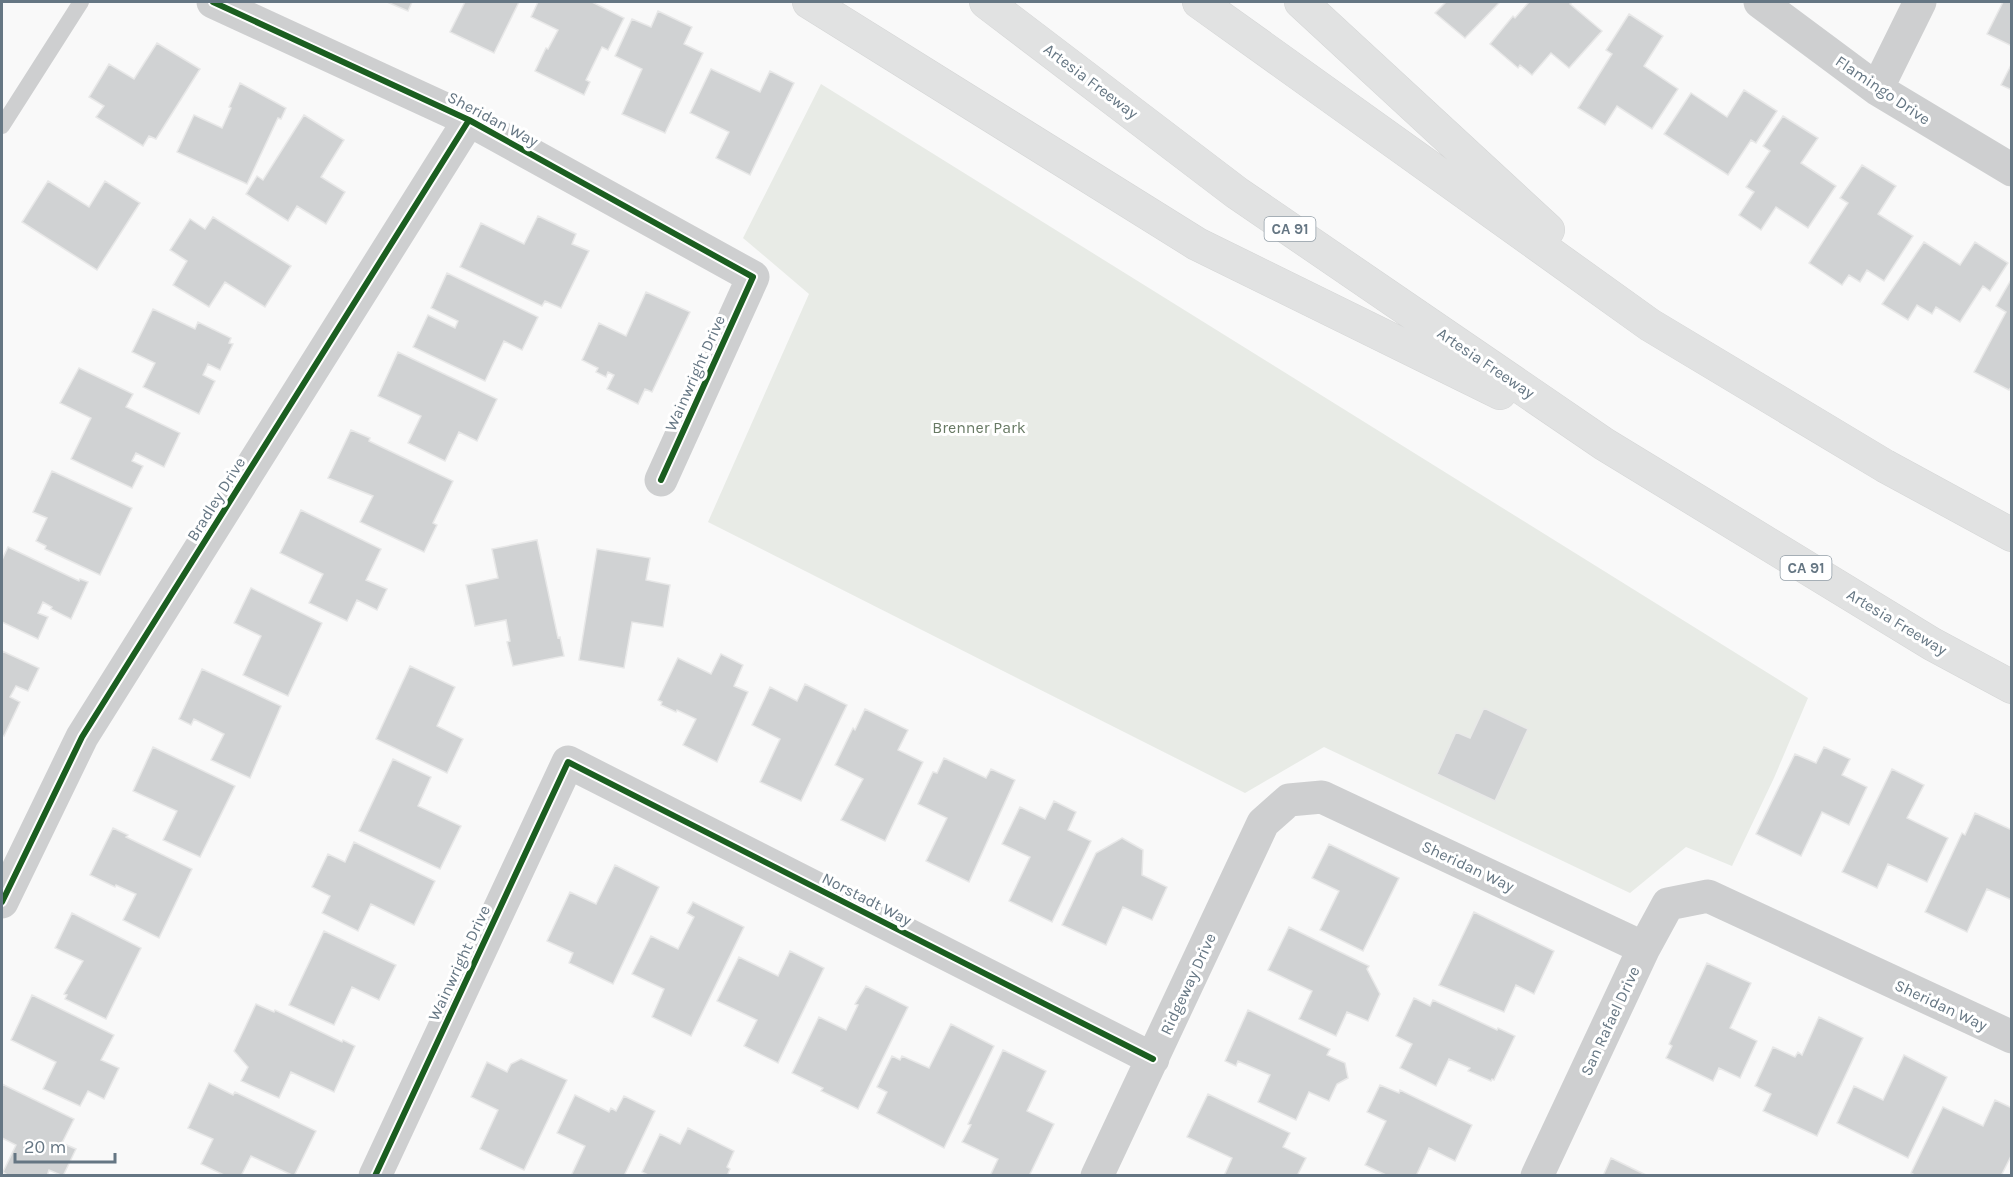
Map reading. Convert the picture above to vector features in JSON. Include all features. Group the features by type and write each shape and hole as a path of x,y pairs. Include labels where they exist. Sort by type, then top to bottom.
{"highway":[{"path":"809,2 1197,244 1604,444"},
{"name":"Artesia Freeway","path":"986,2 1238,193 1604,444 1932,644 2012,687"},
{"path":"1199,2 1650,325 1885,466 2012,536"},
{"path":"1301,2 1650,325"}],"street":[{"name":"Sheridan Way","path":"213,2 470,120 753,277"},
{"name":"Flamingo Drive","path":"1760,2 1877,89 2012,170"},
{"path":"1877,89 1920,2"},
{"name":"Bradley Drive","path":"2,902 82,737 470,120"},
{"name":"Wainwright Drive","path":"661,480 753,277"},
{"name":"Wainwright Drive","path":"375,1176 568,762"},
{"name":"Norstadt Way","path":"568,762 1153,1059"},
{"name":"Sheridan Way","path":"1289,801 1322,797 1644,948"},
{"name":"Ridgeway Drive","path":"1097,1176 1263,823 1289,801"},
{"name":"Sheridan Way","path":"1708,896 2012,1038"},
{"name":"San Rafael Drive","path":"1537,1176 1644,948 1668,904 1708,896"}],"lane":[{"path":"2,126 81,2"}],"green space":[{"name":"Brenner Park","path":"821,84 1808,698 1774,778 1732,866 1686,847 1630,893 1324,747 1245,793 708,522 809,294 743,238"}],"building":[{"path":"387,2 412,2 408,11"},
{"path":"465,2 519,2 494,53 450,32"},
{"path":"538,2 592,2 624,18 608,50 602,47 586,80 590,82 584,95 535,71 558,30 531,17"},
{"path":"1446,2 1500,2 1465,38 1435,13"},
{"path":"1529,2 1572,2 1570,4 1602,31 1569,68 1551,53 1532,75 1520,65 1518,68 1490,44 1513,16 1515,18"},
{"path":"2003,2 2012,2 2012,46 1987,34"},
{"path":"658,11 692,27 684,44 703,53 665,133 622,114 642,69 615,56 632,19 651,27"},
{"path":"1629,14 1663,36 1644,66 1678,89 1652,129 1617,106 1605,125 1578,108 1612,54 1606,50"},
{"path":"157,43 200,69 156,139 149,136 143,146 96,117 104,106 89,97 109,64 134,79"},
{"path":"2012,63 2012,90 2001,85"},
{"path":"711,69 760,92 770,71 794,83 750,175 716,158 729,132 690,113"},
{"path":"240,83 286,108 281,119 278,118 247,184 177,152 194,115 222,128"},
{"path":"1744,90 1777,111 1756,143 1751,140 1728,175 1664,134 1691,93 1727,117"},
{"path":"304,115 344,140 321,177 345,192 326,224 297,206 288,221 246,194 257,176 263,180"},
{"path":"1783,116 1818,138 1801,163 1836,186 1808,228 1776,207 1761,230 1739,215 1754,192 1746,187 1770,151 1763,146"},
{"path":"1862,165 1896,186 1878,214 1913,236 1884,281 1867,270 1860,282 1849,275 1842,285 1809,263 1848,203 1840,198"},
{"path":"48,181 89,207 105,181 140,203 97,270 22,222"},
{"path":"538,216 576,234 572,244 589,251 561,308 545,301 542,306 460,267 481,223 524,244"},
{"path":"213,217 291,266 265,307 225,282 209,307 173,285 187,261 170,250 190,219 205,229"},
{"path":"1924,242 1960,265 1975,242 2008,263 1990,291 1983,286 1960,322 1936,307 1932,314 1917,305 1908,320 1882,304"},
{"path":"447,273 538,317 522,350 504,341 485,381 413,347 428,315 455,328 458,321 431,308"},
{"path":"2012,278 2012,386 2009,390 1974,372 2006,312 1996,306"},
{"path":"646,292 690,312 652,392 645,389 638,404 607,389 614,375 608,372 606,377 596,372 598,368 582,360 599,323 626,336"},
{"path":"153,309 195,329 198,322 231,338 229,343 233,344 220,370 208,364 203,375 215,381 199,414 143,387 155,363 132,352"},
{"path":"398,352 497,399 477,441 459,432 445,461 408,443 421,416 378,396"},
{"path":"79,368 133,394 126,407 180,433 164,467 136,453 132,461 143,466 132,488 71,459 91,418 60,403"},
{"path":"351,430 453,481 433,523 437,525 424,552 360,522 373,496 328,478"},
{"path":"52,471 132,508 100,575 45,549 46,546 36,541 47,518 33,512"},
{"path":"301,510 381,549 366,580 387,589 377,610 357,600 347,621 309,603 323,574 280,553"},
{"path":"537,540 564,656 513,666 507,642 510,641 506,620 475,626 466,585 498,578 492,549"},
{"path":"8,547 79,581 80,579 88,582 71,619 51,609 52,607 43,602 38,613 48,617 38,639 2,622 2,560"},
{"path":"597,549 650,558 646,580 670,585 663,627 632,622 624,668 579,660"},
{"path":"251,588 322,623 288,696 243,675 261,636 234,623"},
{"path":"2,651 39,668 28,691 16,686 10,697 20,702 4,736 2,735"},
{"path":"721,654 743,665 734,686 748,692 717,762 683,745 696,719 661,705 662,702 658,700 678,658 711,674"},
{"path":"410,666 455,687 437,726 463,739 447,773 376,739"},
{"path":"202,669 281,706 250,778 211,760 224,734 194,719 191,725 179,719"},
{"path":"805,684 847,705 801,801 760,782 780,739 752,725 770,687 797,701"},
{"path":"1484,708 1528,729 1495,801 1437,774 1456,732 1470,738"},
{"path":"865,709 908,730 898,750 923,762 885,841 841,820 863,779 835,765"},
{"path":"153,747 235,786 200,857 163,840 177,811 133,791"},
{"path":"1824,747 1850,759 1842,775 1867,787 1849,825 1822,812 1801,856 1756,834 1795,754 1816,763"},
{"path":"944,758 986,778 991,769 1015,780 969,882 926,861 947,818 918,804 933,772 937,773"},
{"path":"393,759 431,777 418,806 461,826 440,869 359,831"},
{"path":"1892,769 1924,785 1907,818 1948,838 1927,882 1888,864 1877,888 1842,872"},
{"path":"1054,801 1076,812 1068,830 1091,841 1052,922 1009,901 1030,857 1002,844 1020,807 1045,819"},
{"path":"1975,813 2012,830 2012,900 1987,889 1967,932 1925,912 1962,833 1965,835"},
{"path":"113,828 128,835 126,837 192,869 159,938 123,920 136,894 90,875"},
{"path":"1122,838 1143,850 1142,875 1167,887 1152,920 1123,907 1106,945 1062,925 1096,853"},
{"path":"354,842 435,881 414,925 371,904 358,931 322,913 330,896 312,887 328,854 345,862"},
{"path":"1329,844 1399,878 1363,951 1320,930 1339,891 1312,878"},
{"path":"615,865 659,887 613,984 569,963 573,953 547,941 570,892 596,904"},
{"path":"693,902 744,927 691,1036 652,1017 664,989 632,974 651,936 678,949 694,917 687,913"},
{"path":"1474,912 1554,951 1534,994 1516,985 1504,1012 1439,985"},
{"path":"72,913 141,948 106,1019 65,999 67,995 64,994 83,961 55,948"},
{"path":"1289,927 1369,966 1367,969 1380,994 1368,1021 1347,1012 1336,1036 1299,1019 1312,991 1268,970"},
{"path":"324,931 396,965 379,1000 352,987 334,1025 289,1005"},
{"path":"790,951 824,968 778,1063 744,1046 757,1020 717,1001 739,957 778,976"},
{"path":"1707,963 1751,983 1730,1028 1757,1041 1740,1078 1719,1068 1713,1081 1666,1058 1672,1046 1669,1044"},
{"path":"866,986 908,1007 858,1109 821,1091 823,1088 792,1073 819,1017 846,1030 858,1005 855,1004"},
{"path":"32,995 114,1035 101,1060 119,1068 104,1099 88,1091 80,1106 43,1089 56,1062 11,1040"},
{"path":"1414,998 1430,1006 1433,1000 1515,1036 1494,1080 1491,1081 1468,1071 1470,1068 1449,1059 1436,1086 1400,1068 1412,1044 1396,1036"},
{"path":"256,1004 274,1012 275,1010 355,1046 334,1092 291,1072 279,1098 241,1081 248,1067 234,1051"},
{"path":"1248,1010 1330,1049 1327,1055 1345,1063 1348,1078 1337,1084 1329,1101 1309,1092 1296,1120 1258,1102 1270,1075 1238,1061 1236,1066 1225,1061"},
{"path":"1819,1017 1863,1038 1817,1136 1763,1111 1771,1094 1755,1086 1773,1047 1795,1057 1798,1052 1802,1055"},
{"path":"951,1024 994,1046 944,1148 877,1113 887,1092 877,1087 892,1056 900,1060 902,1056 929,1068"},
{"path":"1003,1050 1046,1071 1027,1111 1054,1124 1029,1176 990,1176 998,1159 962,1142 971,1125 968,1124"},
{"path":"1904,1055 1947,1077 1908,1158 1837,1123 1854,1086 1883,1100"},
{"path":"521,1059 567,1080 524,1170 480,1149 498,1110 471,1097 487,1062 507,1072 511,1064"},
{"path":"209,1083 233,1095 235,1092 316,1131 294,1176 251,1156 241,1176 226,1176 201,1164 213,1139 188,1128"},
{"path":"2,1084 74,1119 62,1143 76,1149 63,1176 49,1170 47,1176 9,1176 3,1172 16,1145 2,1138"},
{"path":"1380,1085 1399,1093 1400,1090 1472,1125 1455,1161 1429,1148 1416,1176 1388,1176 1365,1165 1386,1121 1367,1112"},
{"path":"1208,1094 1290,1133 1283,1147 1306,1158 1297,1176 1224,1176 1232,1158 1187,1137"},
{"path":"575,1095 609,1112 611,1108 616,1111 624,1096 655,1111 624,1176 571,1176 585,1146 557,1133"},
{"path":"1995,1100 2012,1108 2012,1154 2001,1176 1916,1176 1911,1173 1943,1107 1983,1126"},
{"path":"688,1128 734,1151 727,1167 730,1169 727,1176 650,1176 642,1172 660,1134 680,1144"},
{"path":"1611,1158 1648,1176 1603,1176"}],"cycle path":[{"path":"213,2 469,120 753,277 661,480"},
{"path":"2,902 82,737 469,120"},
{"path":"375,1176 568,762 1153,1059"}]}
